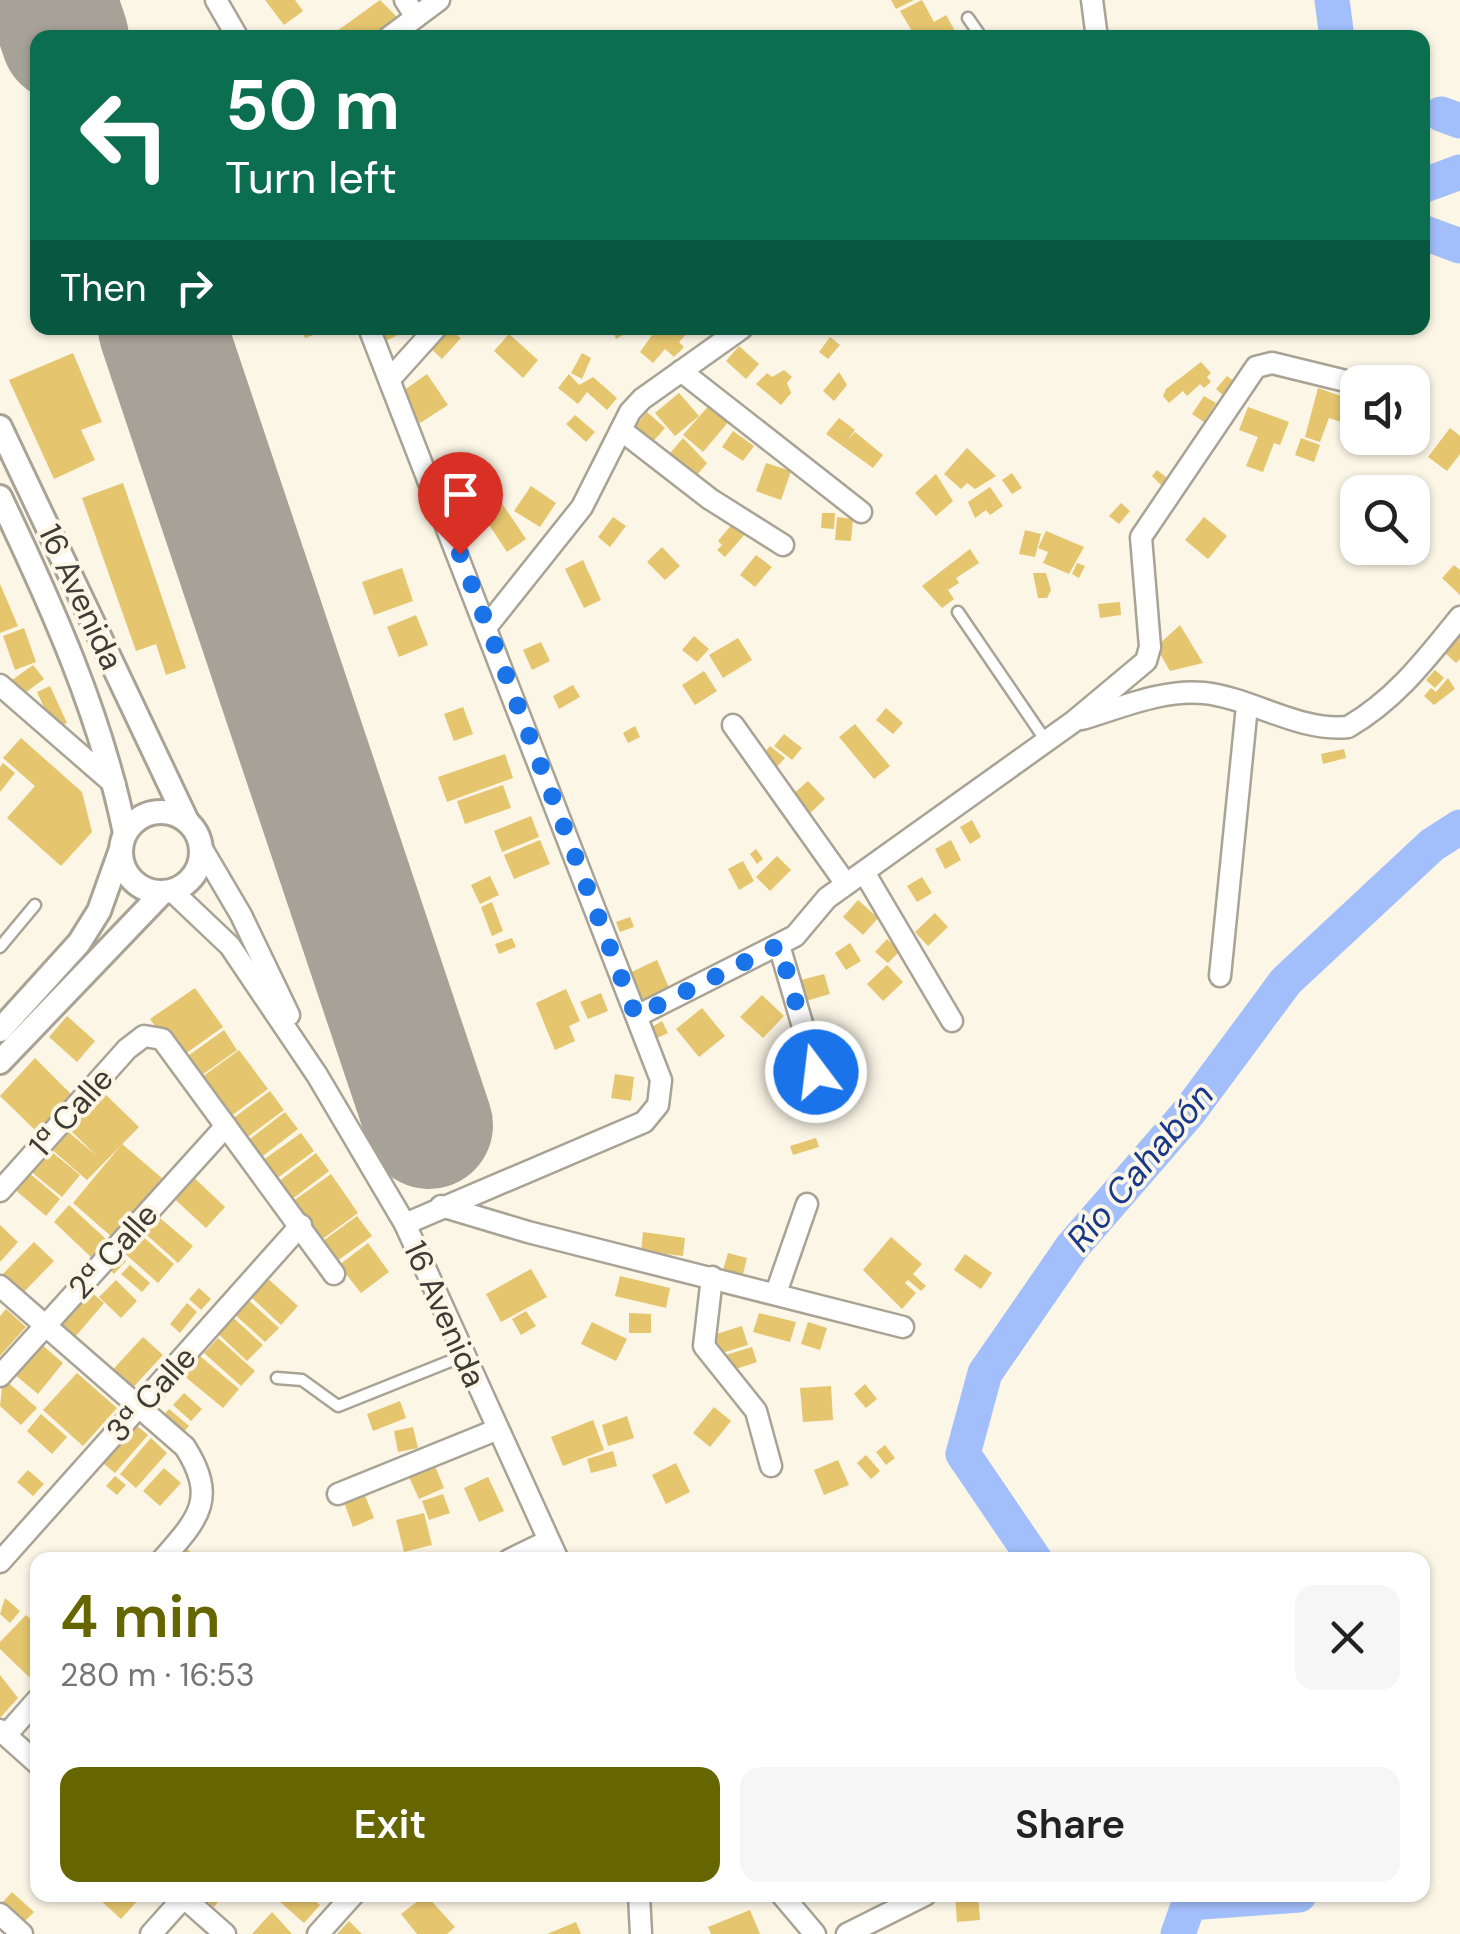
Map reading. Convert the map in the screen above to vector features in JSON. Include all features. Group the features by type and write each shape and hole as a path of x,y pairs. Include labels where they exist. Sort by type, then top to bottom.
{"street":[{"path":"216,0 233,30"},
{"path":"394,30 410,9 439,0"},
{"path":"1092,0 1095,30"},
{"path":"373,335 488,624 660,1080 658,1105 644,1122 405,1224"},
{"path":"390,379 430,335"},
{"path":"488,624 582,506 621,430 642,399 732,335"},
{"path":"636,1016 795,936 827,898 1073,722 1146,661 1150,646 1141,537 1246,378 1256,366 1272,362 1340,379"},
{"path":"681,371 862,512"},
{"name":"16 Avenida","path":"0,427 187,821"},
{"path":"621,430 710,499 783,544"},
{"path":"1,500 29,488"},
{"name":"16 Avenida","path":"1,500 88,698 116,785 123,842"},
{"path":"1073,722 1178,693 1207,694 1348,727 1384,705 1460,618"},
{"path":"0,685 116,785"},
{"path":"1220,976 1246,706"},
{"path":"733,725 846,884"},
{"path":"0,1030 79,944 99,911 134,822 160,812 187,821 201,846 198,869 167,892 0,1062"},
{"path":"123,842 128,877 149,891 167,892"},
{"name":"16 Avenida","path":"201,846 242,915 317,1075"},
{"path":"864,872 952,1021"},
{"name":"16 Avenida","path":"167,892 230,946 317,1075 405,1224 553,1550"},
{"path":"779,945 816,1072"},
{"name":"1ª Calle","path":"0,1190 144,1036 162,1039 226,1126"},
{"path":"226,1126 334,1274"},
{"name":"2ª Calle","path":"0,1376 226,1126"},
{"path":"776,1292 807,1204"},
{"path":"440,1206 903,1327"},
{"name":"3ª Calle","path":"0,1562 301,1225"},
{"path":"712,1278 704,1346 756,1411 772,1466"},
{"path":"0,1286 185,1446 200,1470 204,1496 194,1524 169,1552"},
{"path":"338,1494 496,1430"},
{"path":"30,1707 3,1732 30,1757"},
{"path":"151,1934 179,1902"},
{"path":"191,1902 226,1934"},
{"path":"318,1934 347,1902"},
{"path":"639,1902 641,1934"},
{"path":"788,1902 815,1934"},
{"path":"848,1934 910,1902"},
{"path":"1,1918 22,1934"}],"lane":[{"path":"968,18 976,30"},
{"path":"958,612 1046,742"},
{"path":"0,947 35,905"},
{"path":"277,1378 302,1380 338,1406 463,1356"}],"building":[{"path":"265,0 295,0 303,11 284,25"},
{"path":"380,0 399,19 384,30 338,30"},
{"path":"891,0 914,0 896,9"},
{"path":"922,0 934,22 946,15 954,30 911,30 900,11"},
{"path":"378,335 397,335 382,343"},
{"path":"440,335 461,338 442,359 429,347"},
{"path":"510,335 538,360 523,378 494,351"},
{"path":"652,335 685,335 679,342 684,347 674,357 665,349 653,363 640,352"},
{"path":"830,337 840,345 828,359 819,352"},
{"path":"739,346 759,364 746,379 726,361"},
{"path":"73,353 102,422 81,430 95,460 54,479 9,380"},
{"path":"582,353 591,358 582,379 571,373"},
{"path":"1201,362 1211,373 1207,377 1211,382 1204,388 1200,384 1187,396 1183,391 1169,403 1163,396 1166,389"},
{"path":"784,370 792,377 787,383 791,393 781,405 756,384 767,373 772,377"},
{"path":"839,372 847,385 834,401 823,391"},
{"path":"427,374 448,405 420,423 400,393"},
{"path":"569,374 579,385 593,377 617,398 607,410 587,392 578,404 558,388"},
{"path":"1227,376 1235,382 1224,396 1216,389"},
{"path":"1318,388 1340,396 1340,422 1329,418 1320,442 1305,437"},
{"path":"679,393 699,416 675,436 655,413"},
{"path":"1204,396 1216,403 1204,422 1192,414"},
{"path":"711,403 730,420 703,452 683,435"},
{"path":"1248,407 1289,422 1280,445 1274,443 1263,472 1246,466 1258,437 1239,430"},
{"path":"647,412 665,428 651,444 633,429"},
{"path":"575,415 595,432 586,442 566,424"},
{"path":"839,418 855,430 848,440 855,432 883,455 873,468 826,434"},
{"path":"1450,428 1460,436 1460,454 1447,471 1428,457"},
{"path":"733,431 754,446 743,461 722,447"},
{"path":"683,438 707,463 693,480 665,459"},
{"path":"1301,438 1320,445 1314,462 1295,455"},
{"path":"967,448 996,476 975,489 967,483 961,489 944,474"},
{"path":"766,463 791,471 781,500 756,491"},
{"path":"462,466 473,497 445,507 433,477"},
{"path":"1157,470 1167,478 1161,485 1152,476"},
{"path":"1012,473 1022,488 1012,494 1002,480"},
{"path":"936,474 953,501 936,516 915,493"},
{"path":"123,483 186,668 166,675 156,644 136,651 82,498"},
{"path":"531,486 556,503 540,527 514,511"},
{"path":"990,487 1003,506 990,515 986,510 975,518 968,502"},
{"path":"497,496 526,539 507,552 478,508"},
{"path":"1121,503 1130,511 1119,524 1109,516"},
{"path":"822,513 835,513 834,529 821,528"},
{"path":"613,517 626,526 610,547 598,537"},
{"path":"837,517 853,519 851,541 835,540"},
{"path":"1204,517 1227,536 1208,559 1185,540"},
{"path":"733,523 745,534 725,557 717,550 722,545 718,541"},
{"path":"1025,530 1041,534 1035,557 1019,554"},
{"path":"1046,531 1084,547 1069,574 1043,563 1048,552 1038,548"},
{"path":"662,547 680,566 665,580 647,562"},
{"path":"970,549 979,563 956,578 959,583 948,590 954,599 942,608 922,586"},
{"path":"756,555 772,567 755,587 740,575"},
{"path":"583,560 601,600 584,608 565,569"},
{"path":"1077,563 1085,566 1079,578 1072,574"},
{"path":"1454,565 1460,570 1460,595 1442,578"},
{"path":"402,568 413,601 374,615 362,582"},
{"path":"1033,573 1046,573 1051,590 1047,598 1038,598"},
{"path":"0,584 18,626 0,633"},
{"path":"1120,602 1121,615 1100,618 1098,604"},
{"path":"416,615 428,645 399,657 387,627"},
{"path":"1180,625 1203,663 1170,671 1156,647"},
{"path":"24,628 36,662 15,670 3,636"},
{"path":"1460,634 1460,659 1456,663 1444,652"},
{"path":"694,636 709,649 697,662 682,650"},
{"path":"738,638 752,660 723,678 709,655"},
{"path":"541,642 550,661 532,670 523,650"},
{"path":"33,665 44,679 18,698 8,683"},
{"path":"1435,670 1444,678 1435,688 1426,680"},
{"path":"704,671 717,691 695,705 682,685"},
{"path":"1448,678 1455,689 1434,705 1424,696 1431,688 1436,692"},
{"path":"573,685 580,697 559,709 553,696"},
{"path":"50,686 67,723 54,729 37,692"},
{"path":"463,707 473,734 454,741 444,714"},
{"path":"886,708 903,723 893,734 876,720"},
{"path":"855,724 890,766 874,779 839,737"},
{"path":"635,726 640,737 628,743 623,733"},
{"path":"784,734 802,748 792,760 774,746"},
{"path":"21,738 82,792 92,832 61,866 7,818 35,786 3,758"},
{"path":"770,746 785,758 775,769 761,757"},
{"path":"1344,749 1346,758 1323,764 1321,754"},
{"path":"505,754 513,778 447,802 438,777"},
{"path":"3,763 15,773 0,792 0,767"},
{"path":"808,781 825,799 806,817 789,798"},
{"path":"503,785 511,808 465,824 457,801"},
{"path":"531,816 539,837 502,852 494,831"},
{"path":"972,820 981,837 970,844 960,827"},
{"path":"540,840 550,864 514,879 504,855"},
{"path":"951,840 961,860 945,869 935,849"},
{"path":"756,849 763,859 757,864 750,854"},
{"path":"777,856 791,870 770,891 756,877"},
{"path":"743,861 754,881 739,890 728,869"},
{"path":"490,876 499,895 480,904 471,885"},
{"path":"922,877 932,893 917,902 907,886"},
{"path":"858,900 878,918 863,935 843,917"},
{"path":"492,902 503,931 492,936 481,907"},
{"path":"935,913 948,927 928,946 915,932"},
{"path":"630,917 634,927 620,932 616,922"},
{"path":"512,938 516,947 499,954 495,944"},
{"path":"887,939 900,951 888,963 875,952"},
{"path":"850,943 861,961 846,970 835,953"},
{"path":"657,960 669,988 637,1002 625,975"},
{"path":"887,965 903,982 883,1001 867,984"},
{"path":"824,974 830,994 806,1001 801,980"},
{"path":"195,988 223,1027 178,1059 150,1019"},
{"path":"566,989 580,1021 569,1026 575,1041 555,1050 536,1003"},
{"path":"601,993 608,1011 588,1019 580,1002"},
{"path":"762,995 784,1016 763,1038 740,1017"},
{"path":"702,1008 725,1036 699,1057 676,1029"},
{"path":"67,1016 95,1041 77,1062 49,1037"},
{"path":"662,1021 668,1033 655,1039 650,1028"},
{"path":"224,1030 237,1050 195,1080 181,1061"},
{"path":"239,1050 268,1089 227,1119 198,1080"},
{"path":"35,1058 73,1096 37,1132 0,1096"},
{"path":"615,1074 634,1077 631,1101 611,1098"},
{"path":"270,1091 284,1110 242,1141 228,1122"},
{"path":"104,1093 139,1127 87,1180 50,1148 66,1130 97,1156 70,1130"},
{"path":"285,1112 298,1129 255,1162 242,1145"},
{"path":"301,1133 314,1151 272,1182 259,1163"},
{"path":"816,1138 819,1147 793,1155 790,1146"},
{"path":"122,1144 162,1178 112,1237 73,1203"},
{"path":"47,1148 80,1175 62,1197 29,1170"},
{"path":"316,1153 329,1171 287,1203 274,1185"},
{"path":"28,1172 60,1199 46,1216 14,1189"},
{"path":"188,1172 225,1207 206,1228 168,1193"},
{"path":"331,1174 358,1213 317,1243 289,1204"},
{"path":"69,1205 107,1240 91,1257 54,1222"},
{"path":"154,1213 193,1246 178,1263 140,1229"},
{"path":"357,1216 372,1236 330,1266 316,1246"},
{"path":"0,1225 18,1242 0,1262"},
{"path":"643,1232 685,1238 683,1256 641,1251"},
{"path":"139,1233 174,1264 158,1283 122,1251"},
{"path":"891,1237 922,1264 913,1274 926,1286 921,1291 908,1280 905,1283 916,1293 902,1309 863,1270"},
{"path":"34,1242 54,1261 18,1298 0,1277"},
{"path":"368,1243 389,1272 361,1293 339,1265"},
{"path":"118,1253 126,1261 114,1274 106,1266"},
{"path":"728,1253 747,1258 741,1282 721,1277"},
{"path":"965,1254 992,1273 981,1289 954,1270"},
{"path":"130,1265 150,1283 142,1292 121,1274"},
{"path":"531,1269 547,1297 501,1322 486,1294"},
{"path":"265,1276 298,1306 281,1325 248,1294"},
{"path":"620,1276 670,1288 666,1308 615,1296"},
{"path":"116,1280 137,1301 121,1318 99,1297"},
{"path":"84,1286 104,1303 70,1343 50,1326"},
{"path":"199,1288 211,1299 201,1310 189,1299"},
{"path":"244,1296 279,1328 265,1342 231,1311"},
{"path":"187,1303 197,1312 180,1333 170,1324"},
{"path":"6,1309 26,1327 0,1356 0,1316"},
{"path":"526,1311 536,1326 521,1335 512,1319"},
{"path":"228,1313 263,1345 247,1361 213,1329"},
{"path":"629,1313 651,1314 651,1333 629,1333"},
{"path":"759,1313 796,1322 790,1342 753,1332"},
{"path":"592,1322 627,1339 616,1361 581,1344"},
{"path":"808,1322 827,1328 820,1350 801,1344"},
{"path":"742,1326 748,1345 719,1354 713,1335"},
{"path":"143,1337 163,1355 126,1395 106,1377"},
{"path":"218,1338 255,1371 241,1386 204,1353"},
{"path":"40,1343 63,1363 38,1394 14,1374"},
{"path":"752,1347 757,1362 727,1372 722,1356"},
{"path":"200,1356 239,1389 223,1408 183,1375"},
{"path":"77,1373 117,1408 83,1446 43,1410"},
{"path":"3,1378 37,1408 21,1425 0,1406"},
{"path":"865,1384 877,1399 866,1408 854,1394"},
{"path":"831,1386 833,1420 803,1422 800,1388"},
{"path":"184,1393 202,1409 191,1421 173,1405"},
{"path":"400,1401 406,1418 373,1431 367,1414"},
{"path":"714,1407 731,1421 710,1447 693,1433"},
{"path":"169,1409 189,1426 179,1437 159,1420"},
{"path":"41,1414 67,1437 52,1454 27,1431"},
{"path":"627,1416 634,1438 608,1446 602,1425"},
{"path":"130,1420 148,1435 115,1473 97,1458"},
{"path":"593,1420 604,1450 563,1466 551,1437"},
{"path":"413,1427 418,1448 398,1452 394,1431"},
{"path":"151,1438 167,1453 136,1488 120,1474"},
{"path":"885,1445 895,1458 886,1465 876,1452"},
{"path":"613,1451 617,1466 591,1473 587,1459"},
{"path":"866,1455 880,1471 871,1479 857,1463"},
{"path":"838,1460 849,1485 824,1495 814,1470"},
{"path":"676,1463 690,1492 666,1504 652,1475"},
{"path":"435,1466 444,1488 419,1499 409,1477"},
{"path":"164,1468 181,1483 160,1506 143,1491"},
{"path":"28,1470 44,1484 33,1496 17,1482"},
{"path":"115,1476 126,1485 117,1495 106,1486"},
{"path":"488,1477 504,1511 479,1522 464,1488"},
{"path":"364,1493 374,1518 353,1527 344,1502"},
{"path":"443,1494 450,1513 429,1520 422,1501"},
{"path":"424,1513 432,1545 404,1552 396,1520"},
{"path":"180,1543 191,1552 173,1552"},
{"path":"5,1598 20,1611 10,1623 0,1614"},
{"path":"26,1615 30,1619 29,1677 0,1649 0,1642"},
{"path":"0,1675 18,1698 0,1718"},
{"path":"12,1892 34,1912 22,1924 1,1904"},
{"path":"102,1902 136,1902 121,1919"},
{"path":"280,1902 320,1905 304,1923"},
{"path":"417,1902 432,1902 455,1927 447,1934 417,1934 401,1914"},
{"path":"956,1902 979,1902 980,1920 957,1922"},
{"path":"750,1910 760,1934 711,1934 708,1927"},
{"path":"272,1912 292,1934 252,1934"},
{"path":"349,1921 362,1934 337,1934"},
{"path":"576,1922 581,1934 547,1934"}],"waterway":[{"name":"Río Cahabón","path":"1332,0 1336,30"},
{"name":"Río Cahabón","path":"1441,114 1460,121"},
{"name":"Río Cahabón","path":"1430,183 1460,172"},
{"name":"Río Cahabón","path":"1430,235 1460,246"},
{"name":"Río Cahabón","path":"1030,1552 963,1454 985,1373 1072,1247 1189,1112 1286,981 1432,845 1460,827"},
{"name":"Río Cahabón","path":"1178,1934 1189,1903 1203,1902"}],"runway":[{"path":"52,0 62,30"},
{"path":"164,335 429,1125"}],"route":[{"path":"460,554 636,1016 779,945 816,1072"}]}
